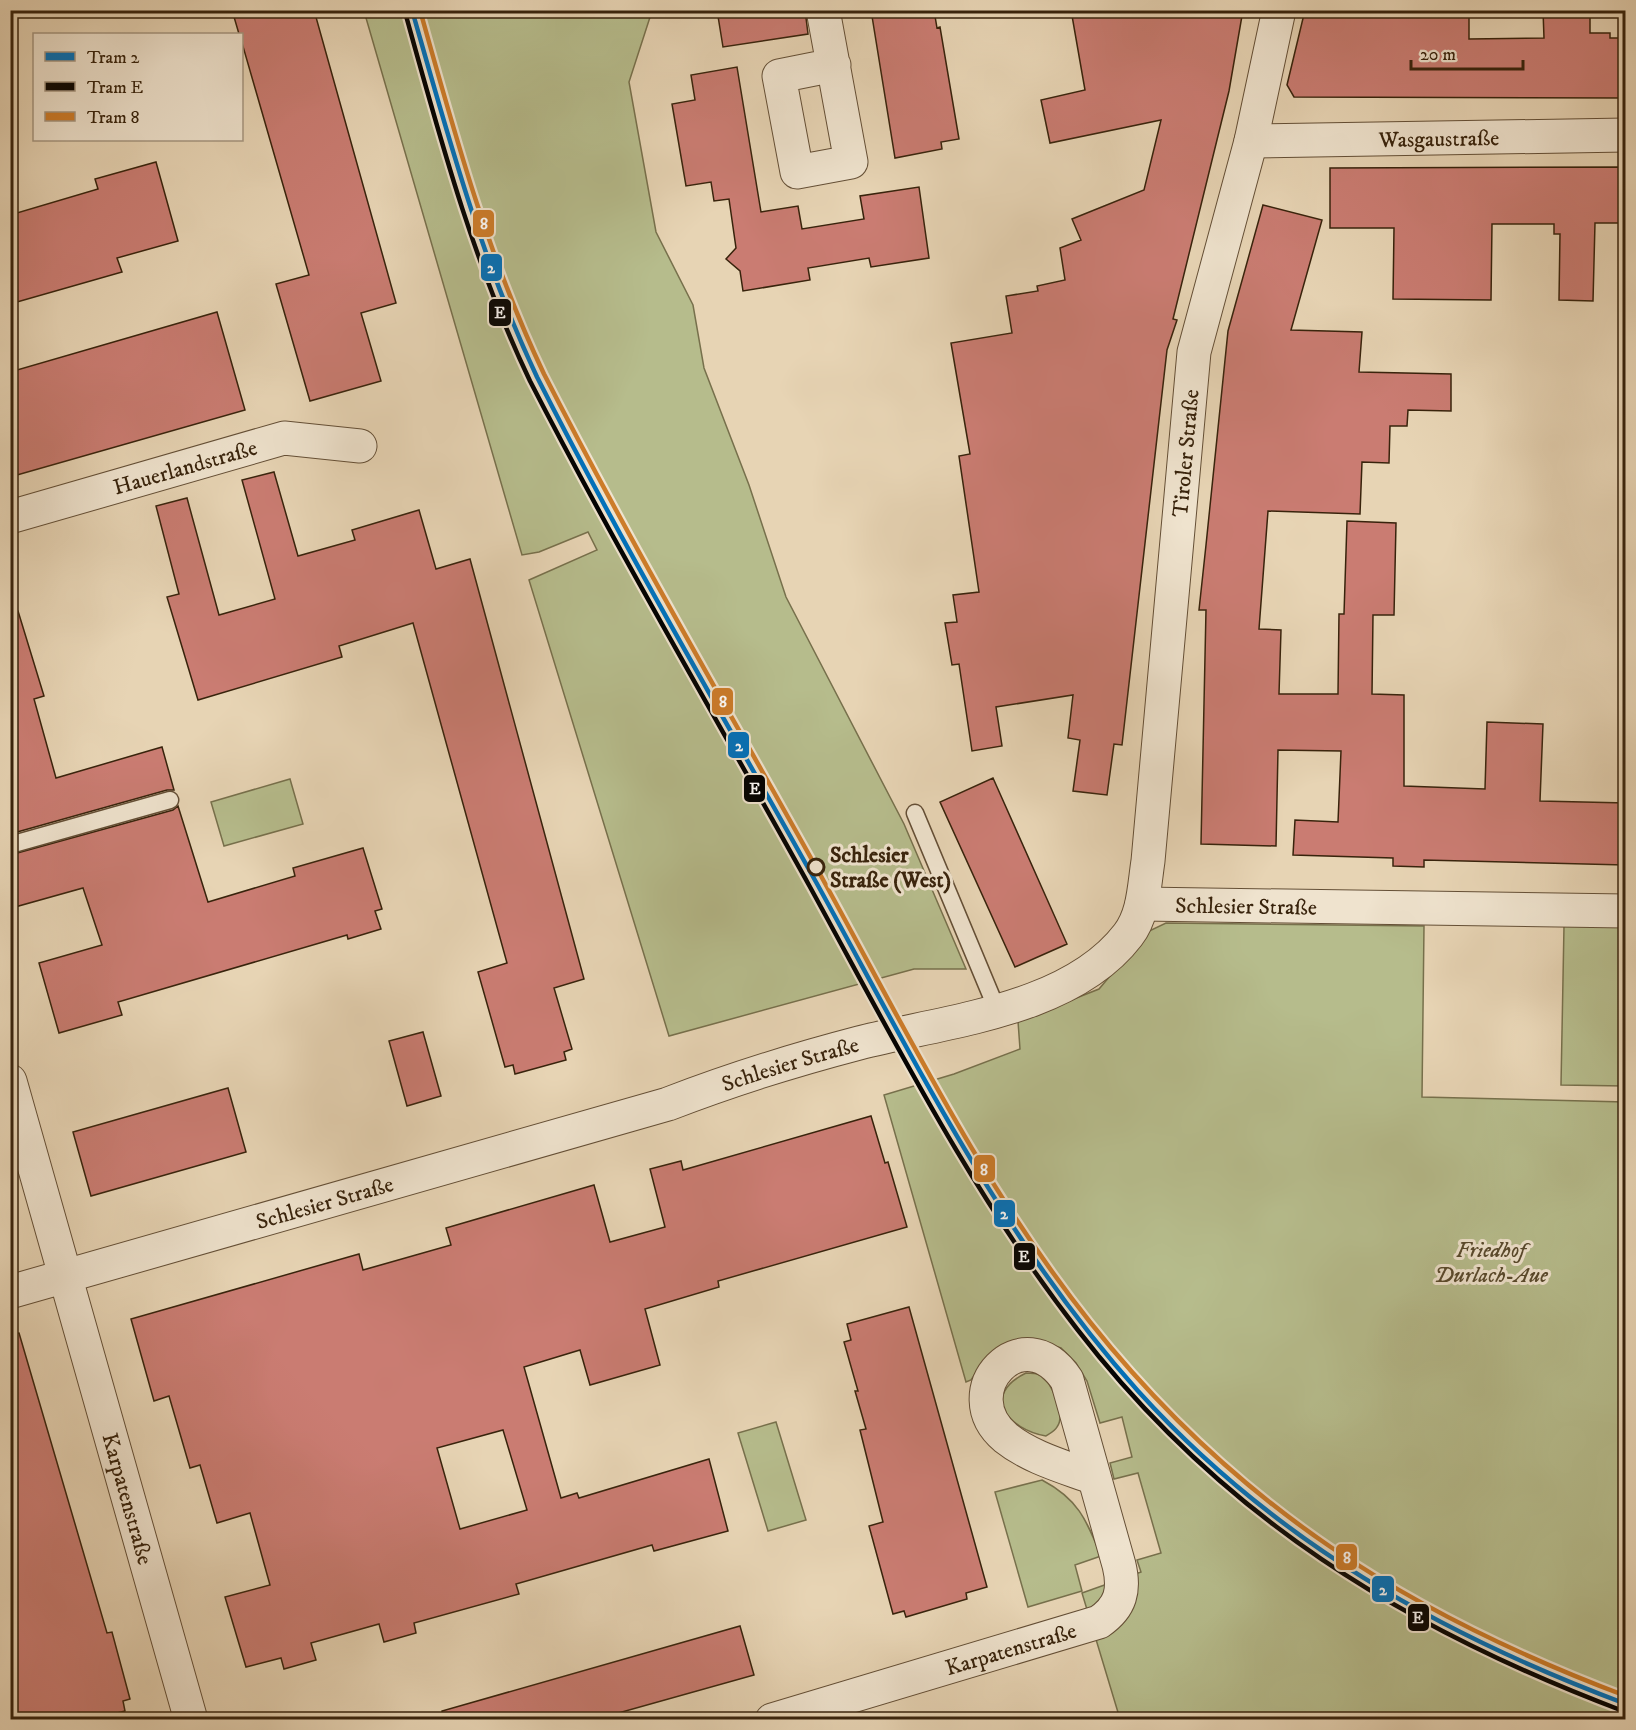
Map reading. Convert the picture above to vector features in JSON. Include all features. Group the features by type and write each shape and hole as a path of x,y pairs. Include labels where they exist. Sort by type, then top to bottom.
{"street":[{"path":"823,10 834,65"},
{"name":"Tiroler Straße","path":"1142,904 1194,352 1251,141 1279,10"},
{"name":"Wasgaustraße","path":"1251,141 1626,135"},
{"name":"Hauerlandstraße","path":"10,517 284,438 360,446"},
{"name":"Schlesier Straße","path":"10,1292 668,1104 738,1077 859,1043 998,1012 1082,976 1128,936 1137,921 1142,904 1626,911"},
{"name":"Karpatenstraße","path":"10,1081 191,1719"},
{"name":"Karpatenstraße","path":"772,1719 1099,1622 1111,1614 1121,1600 1123,1582 1094,1478"}],"lane":[{"path":"10,845 170,800"},
{"path":"915,813 998,1012"}],"green space":[{"path":"364,11 652,11 629,82 656,232 693,305 704,368 749,485 786,597 904,824 966,969 914,969 669,1036 529,580 597,550 588,532 539,552 522,555"},
{"path":"290,779 303,824 224,846 211,802"},
{"name":"Friedhof Durlach-Aue","path":"1166,923 1424,926 1422,1097 1625,1102 1625,1719 1120,1719 1082,1593 1141,1572 1137,1560 1161,1553 1138,1473 1114,1479 1110,1463 1132,1457 1122,1417 1100,1423 1087,1381 1076,1363 1061,1348 1040,1342 984,1361 971,1380 966,1382 884,1095 954,1074 1020,1049 1018,1021 1099,989 1147,932"},
{"path":"1564,926 1625,927 1625,1086 1561,1085"},
{"path":"1026,1373 1035,1373 1045,1379 1059,1407 1057,1427 1046,1436 1032,1432 1011,1419 1002,1401 1005,1391 1012,1382"},
{"path":"776,1422 806,1520 768,1531 738,1433"},
{"path":"1042,1480 1073,1503 1091,1531 1101,1556 1075,1565 1082,1591 1028,1607 995,1492"}],"building":[{"path":"232,10 314,10 396,303 361,313 381,381 310,401 276,284 309,275 243,46 243,33 239,33"},
{"path":"717,10 805,10 808,34 723,47"},
{"path":"871,10 934,10 937,28 940,27 959,139 941,142 942,149 895,158"},
{"path":"1071,10 1243,10 1229,91 1173,319 1177,320 1167,350 1122,745 1114,744 1107,795 1073,791 1080,740 1068,738 1073,695 996,707 1002,746 972,751 959,664 952,665 945,623 957,622 953,595 979,592 959,456 970,454 951,343 1012,333 1006,296 1038,291 1037,286 1065,280 1060,248 1081,240 1072,219 1144,190 1161,120 1050,143 1041,100 1085,90"},
{"path":"1305,10 1469,10 1469,39 1544,38 1543,10 1590,10 1590,33 1610,33 1610,38 1626,38 1626,98 1294,97 1287,85"},
{"path":"737,67 761,212 798,206 802,229 864,219 860,196 919,187 929,258 871,267 869,258 808,268 810,280 743,291 740,271 726,259 736,248 729,199 714,201 711,182 686,186 672,104 695,100 691,75"},
{"path":"156,162 178,241 117,258 122,272 10,304 10,215 98,189 95,179"},
{"path":"1626,167 1626,223 1595,223 1593,301 1559,300 1560,234 1554,234 1554,224 1492,224 1491,300 1393,299 1394,228 1330,228 1330,168"},
{"path":"1263,205 1322,220 1291,330 1362,332 1359,372 1451,374 1451,411 1408,410 1407,426 1390,426 1389,463 1362,462 1360,514 1268,511 1259,629 1281,630 1279,694 1338,694 1339,614 1344,614 1347,521 1396,523 1394,615 1373,615 1372,694 1404,695 1404,786 1485,789 1487,722 1543,724 1540,801 1626,803 1625,865 1424,860 1424,867 1393,866 1393,858 1293,855 1295,820 1338,822 1341,751 1278,750 1276,846 1201,844 1206,610 1199,610 1228,331"},
{"path":"217,312 245,410 10,477 10,372"},
{"path":"274,472 298,556 355,540 352,530 419,510 436,569 470,559 584,979 554,988 572,1049 564,1052 566,1060 515,1074 513,1065 505,1067 478,972 507,963 413,623 339,646 342,657 198,700 167,597 179,594 156,506 187,498 219,615 275,599 242,480"},
{"path":"18,611 44,696 34,699 56,778 162,747 174,790 167,790 10,834 10,612"},
{"path":"993,778 1067,944 1015,967 940,802"},
{"path":"178,806 208,902 295,876 293,868 363,848 382,909 375,911 381,929 348,939 347,935 118,1002 122,1015 59,1033 39,963 102,945 83,888 15,907 10,891 10,855 173,810"},
{"path":"423,1032 441,1096 407,1106 389,1041"},
{"path":"228,1088 246,1152 91,1196 73,1132"},
{"path":"871,1116 885,1163 888,1162 907,1227 718,1281 719,1287 645,1309 660,1365 590,1385 580,1350 524,1367 561,1498 577,1493 579,1498 709,1459 728,1531 654,1551 652,1545 516,1584 519,1594 414,1623 416,1633 384,1642 379,1624 311,1643 316,1660 284,1669 281,1658 246,1667 225,1597 270,1585 250,1513 217,1523 200,1465 190,1468 169,1396 154,1401 131,1319 359,1254 363,1270 451,1245 446,1228 594,1185 610,1242 665,1227 650,1169 681,1161 683,1170","holes":["503,1430 527,1510 460,1529 437,1448"]},
{"path":"909,1307 987,1587 966,1593 967,1599 906,1617 904,1611 893,1614 869,1526 883,1522 860,1430 866,1429 855,1391 858,1391 844,1342 851,1340 847,1324"},
{"path":"19,1333 107,1633 112,1632 130,1699 123,1701 125,1711 94,1719 10,1719 10,1334"},
{"path":"740,1626 754,1675 597,1719 443,1719 442,1711"}],"tram line":[{"name":"2","path":"412,10 482,242 517,333 537,377 639,568 925,1080 1002,1210 1044,1273 1089,1333 1138,1391 1190,1444 1245,1493 1302,1537 1362,1577 1490,1647 1626,1704"},
{"name":"8","path":"420,10 489,240 544,374 645,564 947,1105 1014,1216 1051,1270 1090,1322 1146,1388 1205,1447 1266,1500 1331,1547 1399,1590 1471,1629 1546,1664 1626,1696"},
{"name":"E","path":"405,12 459,199 491,291 530,381 633,572 935,1114 1002,1224 1038,1277 1077,1329 1133,1396 1193,1456 1255,1511 1322,1559 1392,1603 1465,1643 1623,1711"}],"place":[{"name":"Schlesier Straße (West)","path":"816,867"}]}
